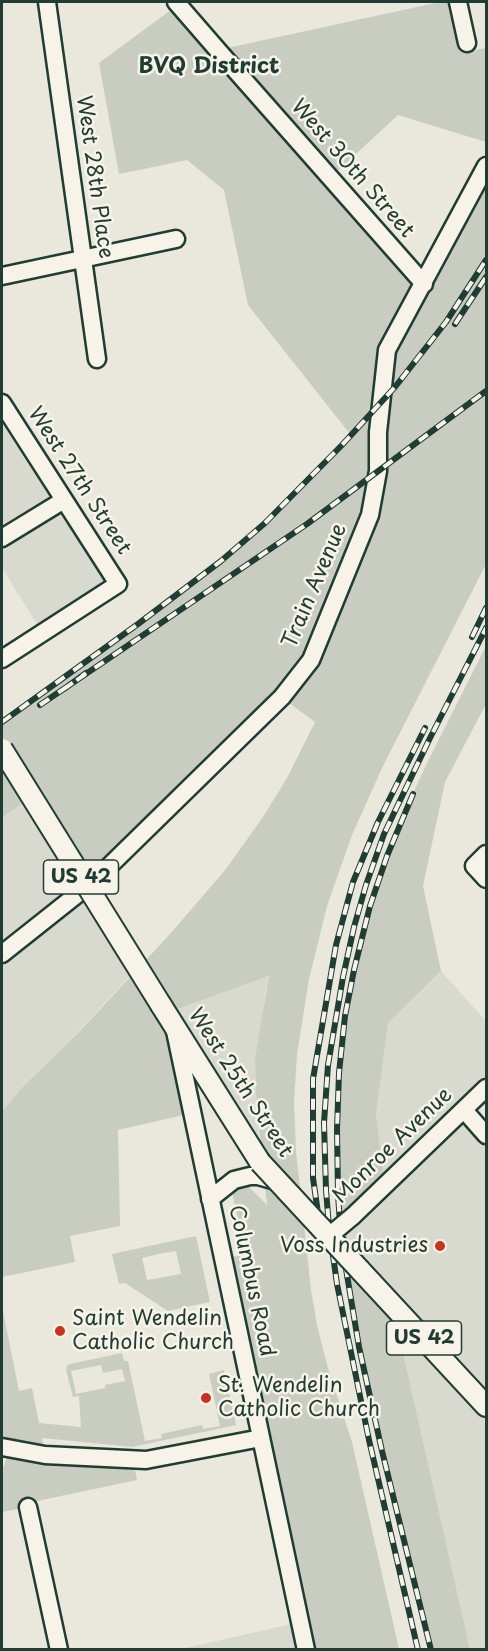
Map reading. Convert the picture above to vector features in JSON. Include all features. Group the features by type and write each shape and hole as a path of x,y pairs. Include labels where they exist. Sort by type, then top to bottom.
{"main road":[{"name":"West 25th Street","path":"2,749 161,1005 255,1169 279,1182 486,1406"}],"street":[{"name":"West 28th Place","path":"47,2 97,359"},
{"name":"West 30th Street","path":"176,2 424,284"},
{"path":"458,2 467,43"},
{"name":"Train Avenue","path":"2,954 94,881 282,697 310,660 370,515 378,471 378,432 387,350 486,166"},
{"path":"2,276 176,239"},
{"name":"West 27th Street","path":"2,403 118,584 2,659"},
{"path":"2,538 64,500"},
{"path":"480,860 486,879"},
{"name":"Columbus Road","path":"174,1027 306,1650"},
{"name":"Monroe Avenue","path":"329,1236 353,1216 486,1088"},
{"path":"464,1110 486,1135"},
{"path":"210,1199 234,1180 255,1169"},
{"path":"2,1447 45,1455 146,1460 261,1438"},
{"path":"28,1507 59,1650"}],"shaded area":[{"path":"440,2 458,2 469,51 486,48 486,142 398,115 330,178 424,284 486,166 486,564 383,766 352,835 327,906 309,979 297,1054 294,1102 296,1151 311,1290 328,1368 352,1442 399,1649 306,1649 223,1258 246,1255 232,1192 247,1185 267,1205 257,1111 255,1059 269,976 166,1013 192,1113 118,1130 120,1226 70,1236 75,1262 2,1277 2,1112 21,1089 78,1033 170,934 226,869 287,778 315,722 282,698 94,881 31,797 2,818 2,721 94,657 221,561 291,495 350,434 248,305 224,190 187,160 119,174 99,63 179,4 218,50"},
{"path":"10,417 118,584 42,632 2,568 2,422"},
{"path":"486,646 486,704 445,782 423,886 441,971 388,1023 376,1115 385,1185 340,1227 337,1129 339,1073 345,1016 370,906 409,802"},
{"path":"31,797 137,968 2,1114 2,818"},
{"path":"441,971 486,1021 486,1089 466,1109 486,1132 486,1649 470,1649 392,1304 329,1236 385,1185 376,1115 388,1023"},
{"path":"269,976 265,995 257,1111 260,1162 166,1013"},
{"path":"196,1236 210,1302 168,1311 125,1283 119,1284 112,1254","holes":["176,1251 181,1274 147,1280 142,1258"]},
{"path":"343,1251 392,1304 470,1649 431,1649 369,1394"},
{"path":"2,1306 19,1391 32,1388 39,1423 81,1427 79,1396 73,1397 67,1366 122,1353 124,1361 128,1361 145,1441 162,1438 161,1434 202,1425 203,1429 220,1426 209,1374 224,1370 236,1425 132,1447 42,1438 45,1455 133,1460 137,1480 28,1503 28,1507 2,1512 2,1471 10,1450 2,1447","holes":["101,1365 103,1373 122,1369 125,1381 76,1394 71,1371"]},
{"path":"300,1622 306,1649 181,1650 181,1649"}],"railway":[{"path":"2,722 138,624 221,561 265,523 395,387 446,322 486,260"},
{"path":"455,324 486,277"},
{"path":"40,705 307,524 486,391"},
{"path":"472,637 486,608"},
{"path":"418,1650 369,1440 337,1284 326,1190 324,1123 328,1065 343,977 366,885 384,834 486,628"},
{"path":"64,689 86,673"},
{"path":"322,1241 313,1178 313,1079 336,945 353,882 378,822 425,728"},
{"path":"413,794 387,856 370,906 345,1016 339,1073 338,1194 341,1239 359,1347 431,1650"}],"place":[{"name":"Voss Industries","path":"440,1246"},
{"name":"Saint Wendelin Catholic Church","path":"60,1331"},
{"name":"St. Wendelin Catholic Church","path":"206,1398"}],"district":[{"name":"BVQ District","path":"209,67"}]}
